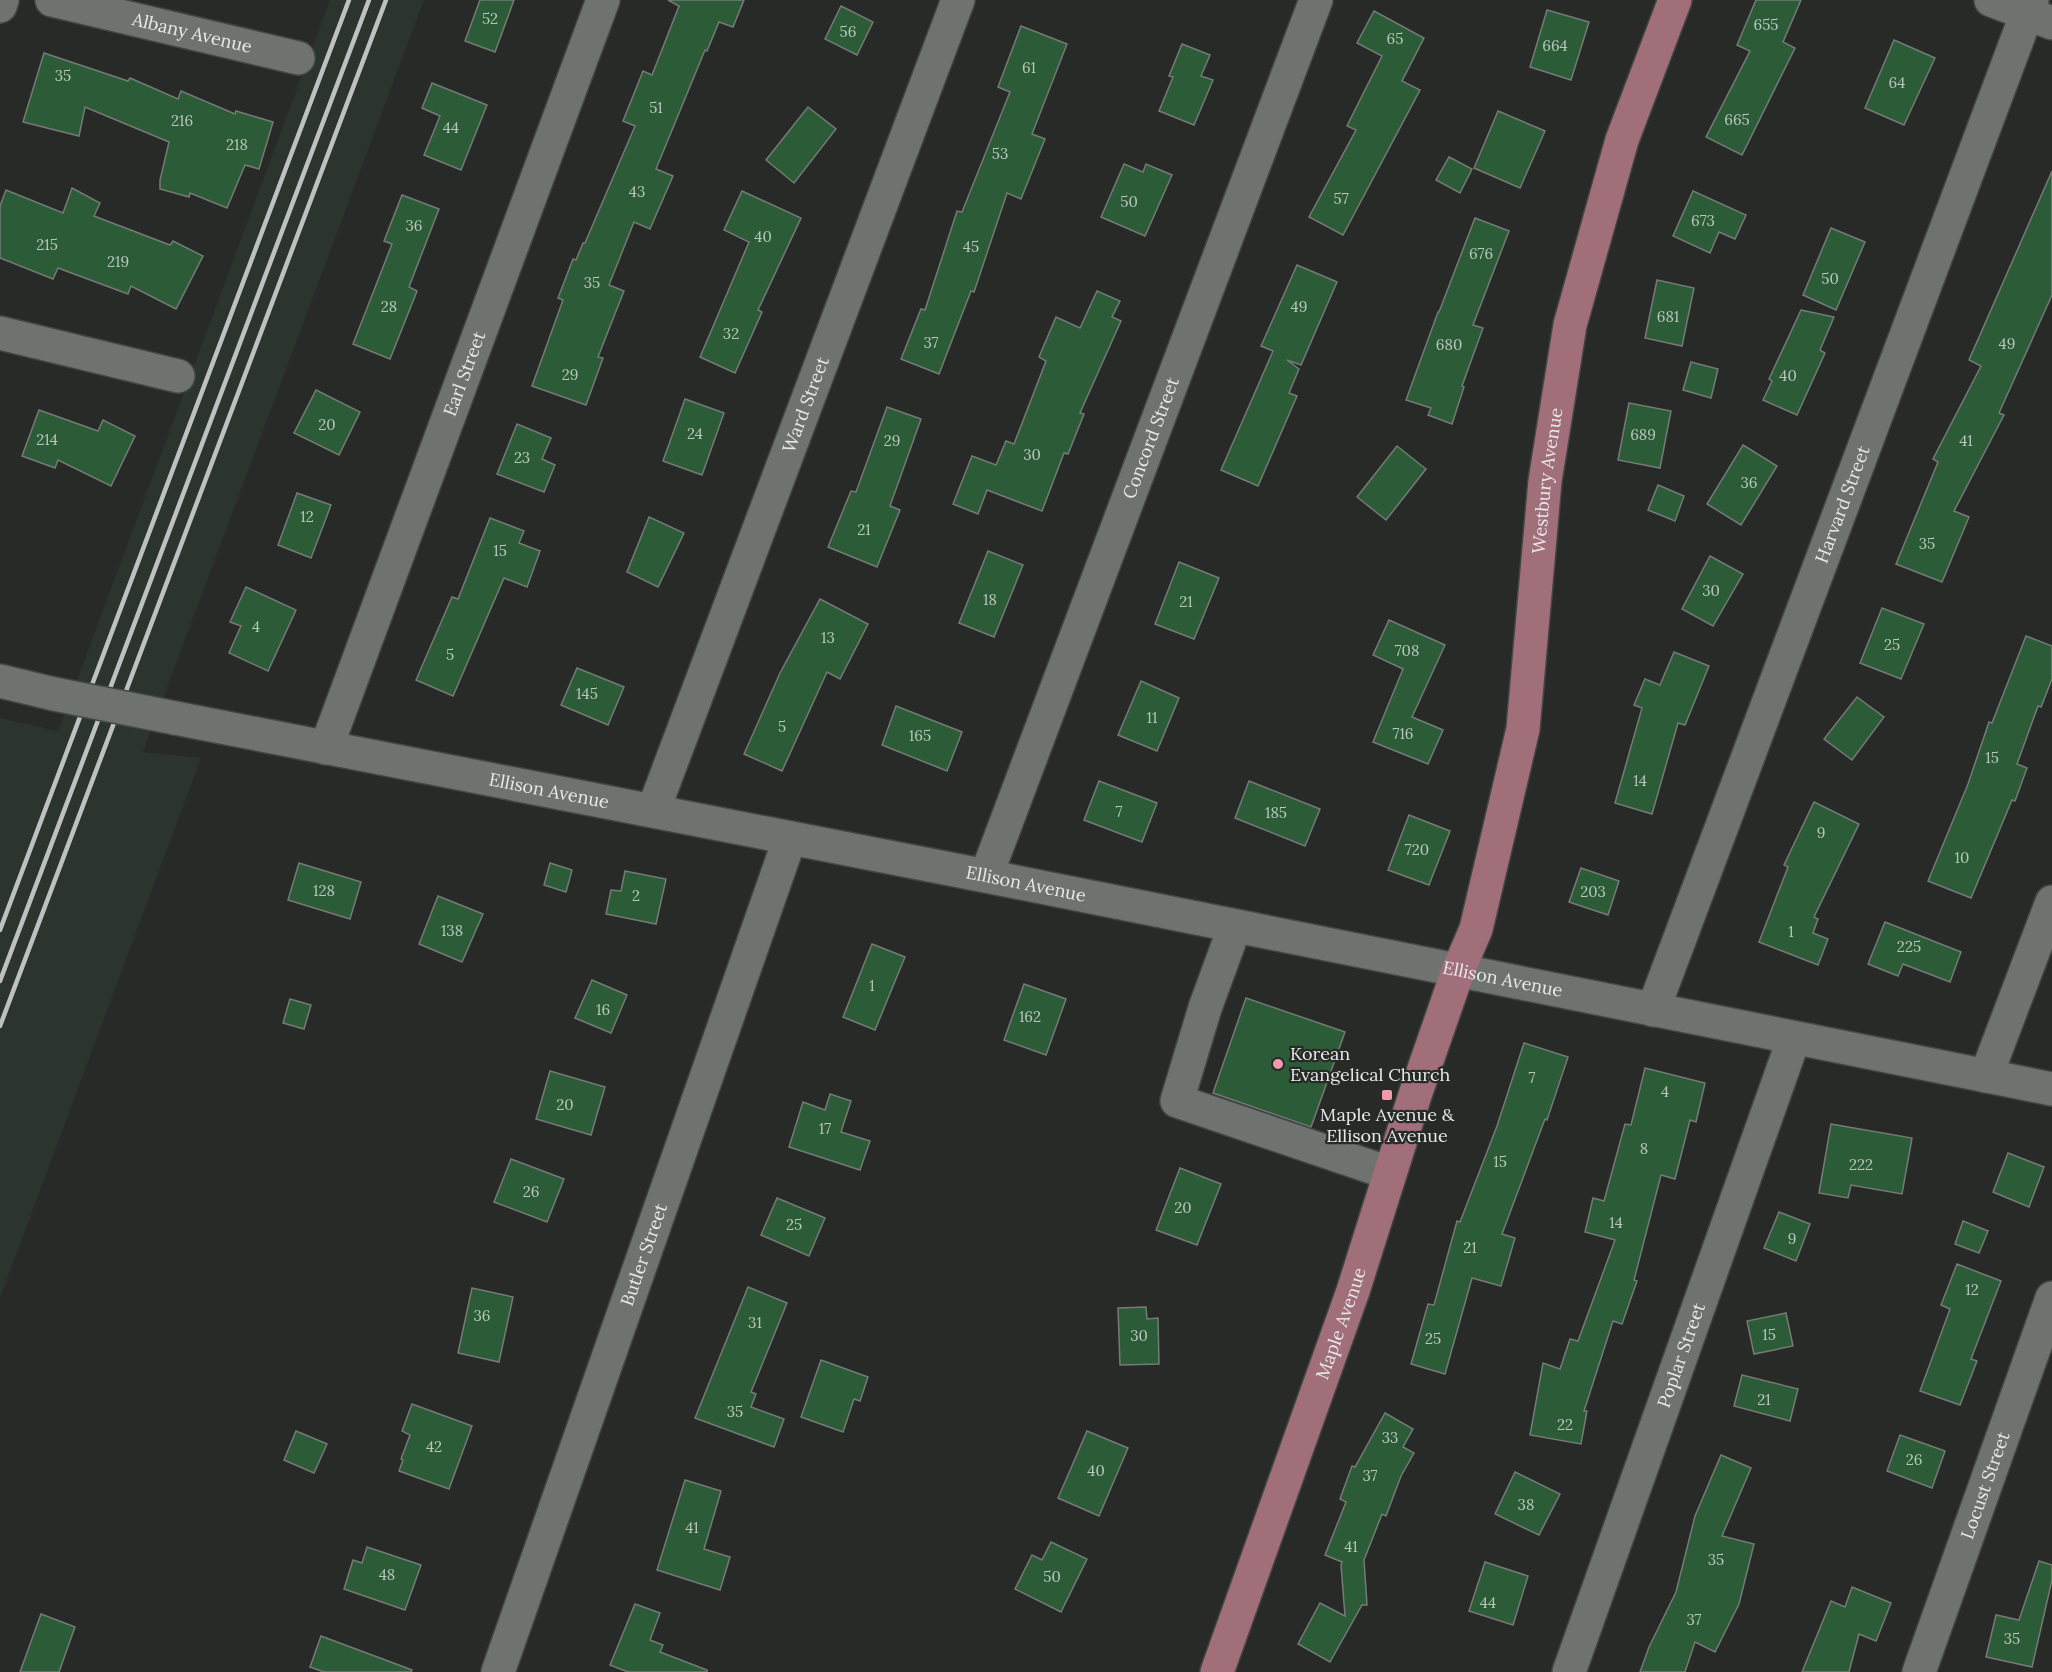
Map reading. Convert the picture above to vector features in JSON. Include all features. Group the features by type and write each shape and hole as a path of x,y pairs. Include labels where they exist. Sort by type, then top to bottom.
{"main road":[{"name":"Westbury Avenue","path":"1458,971 1476,929 1523,729 1545,481 1570,325 1622,140 1675,0"},
{"name":"Maple Avenue","path":"1217,1672 1353,1291 1389,1173 1458,971"}],"street":[{"path":"0,6 2,0"},
{"name":"Albany Avenue","path":"52,0 298,58"},
{"name":"Earl Street","path":"326,748 603,0"},
{"name":"Ward Street","path":"653,811 958,0"},
{"name":"Concord Street","path":"986,876 1316,0"},
{"path":"1991,0 2037,12"},
{"name":"Harvard Street","path":"1653,1010 2037,12"},
{"path":"0,333 178,376"},
{"name":"Ellison Avenue","path":"0,681 54,694 986,876 2052,1089"},
{"name":"Butler Street","path":"498,1672 790,838"},
{"path":"1986,1076 2052,902"},
{"path":"1234,926 1205,1008 1177,1101 1389,1173"},
{"name":"Poplar Street","path":"1569,1672 1794,1038"},
{"name":"Locust Street","path":"1919,1672 2052,1298"}],"shaded area":[{"path":"330,0 424,0 143,752 201,758 0,1298 0,718 58,731"}],"building":[{"path":"480,0 514,0 495,52 465,41"},
{"path":"668,0 744,0 733,27 719,22 707,51 705,50 656,169 673,176 650,229 634,222 609,285 624,291 598,357 603,358 586,405 532,386 563,300 558,298 573,259 576,260 585,243 635,126 623,121 643,71 652,75 679,6"},
{"path":"1756,0 1801,0 1783,42 1795,48 1742,155 1706,137 1750,51 1737,45"},
{"path":"841,6 873,22 857,55 825,39"},
{"path":"1547,10 1589,22 1571,80 1530,67"},
{"path":"1374,11 1424,38 1402,81 1420,90 1343,235 1309,217 1356,130 1347,126 1382,56 1357,43"},
{"path":"1021,26 1067,44 1032,134 1045,139 1021,199 1007,193 974,292 971,291 939,374 901,359 921,309 925,310 957,211 962,212 1010,92 998,87"},
{"path":"1894,40 1935,58 1904,125 1865,108"},
{"path":"1182,44 1210,55 1201,76 1213,80 1194,125 1159,111 1173,77 1169,76"},
{"path":"44,53 128,81 130,78 178,99 181,91 235,114 236,111 273,122 259,169 245,165 227,208 190,193 189,197 160,189 169,142 85,107 79,136 23,122"},
{"path":"432,83 487,105 461,170 424,155 440,116 422,108"},
{"path":"808,107 836,129 794,183 766,160"},
{"path":"1498,111 1545,131 1520,188 1474,168"},
{"path":"1449,157 1472,169 1460,193 1436,180"},
{"path":"1124,164 1143,172 1146,164 1172,175 1145,236 1101,217"},
{"path":"2052,171 2052,295 1999,413 2004,415 1954,511 1969,517 1942,582 1896,564 1938,462 1933,459 1981,366 1969,360"},
{"path":"72,188 100,203 94,216 170,245 173,241 203,256 176,309 131,286 128,294 58,268 53,279 0,258 0,206 6,190 63,213"},
{"path":"742,191 801,218 758,310 762,312 735,373 700,357 749,242 724,230"},
{"path":"1693,191 1746,215 1735,239 1719,232 1710,253 1673,236"},
{"path":"402,195 439,209 409,287 417,291 390,359 353,344 392,244 384,241"},
{"path":"1475,218 1509,231 1473,325 1483,328 1462,386 1464,387 1452,424 1428,415 1431,408 1406,400"},
{"path":"1831,228 1865,242 1836,310 1803,295"},
{"path":"1297,265 1337,282 1301,365 1287,360 1299,369 1289,393 1297,396 1258,486 1221,470 1273,351 1261,346"},
{"path":"1657,280 1694,288 1682,346 1645,338"},
{"path":"1097,291 1120,301 1112,317 1121,321 1080,413 1084,414 1068,454 1064,453 1042,511 987,490 978,514 953,504 972,456 996,465 1006,441 1014,444 1046,361 1039,357 1056,317 1080,328"},
{"path":"1801,310 1834,317 1820,350 1825,353 1797,415 1763,400 1772,381 1769,379"},
{"path":"1691,362 1718,369 1711,398 1683,390"},
{"path":"316,390 360,412 339,455 294,433"},
{"path":"685,399 724,413 702,475 663,461"},
{"path":"1629,403 1671,411 1660,468 1618,460"},
{"path":"887,407 921,419 890,506 900,510 877,567 828,547 851,491 856,492"},
{"path":"39,410 98,431 103,420 135,436 111,486 58,460 55,468 22,456"},
{"path":"517,424 551,438 542,459 555,465 544,492 497,474"},
{"path":"1743,445 1777,466 1741,525 1707,504"},
{"path":"1397,446 1426,469 1386,520 1357,497"},
{"path":"1658,485 1684,496 1675,521 1648,510"},
{"path":"297,493 331,505 311,558 278,545"},
{"path":"649,517 684,533 658,587 627,572"},
{"path":"490,518 524,531 519,543 540,551 527,587 504,578 453,696 416,680 452,597 458,599"},
{"path":"988,551 1023,565 994,637 959,623"},
{"path":"1710,556 1743,574 1713,626 1682,609"},
{"path":"1179,562 1219,578 1194,639 1155,624"},
{"path":"246,587 296,610 268,671 229,653 241,626 230,622"},
{"path":"820,599 868,624 840,679 827,672 782,771 744,754 780,673"},
{"path":"1882,608 1924,624 1901,679 1860,663"},
{"path":"1389,620 1445,645 1412,717 1443,730 1428,764 1373,742 1403,669 1373,655"},
{"path":"2026,636 2052,646 2052,679 2041,707 2038,706 2017,764 2027,768 2015,801 2012,800 1971,898 1928,881 1968,784 1989,722 1992,723"},
{"path":"1674,652 1709,666 1685,725 1678,723 1652,814 1615,803 1642,708 1634,705 1645,679 1660,685"},
{"path":"577,668 624,687 608,725 561,705"},
{"path":"1141,681 1179,698 1157,751 1118,735"},
{"path":"1857,697 1884,717 1852,760 1824,739"},
{"path":"896,706 962,732 947,771 882,745"},
{"path":"1099,781 1157,803 1142,842 1084,820"},
{"path":"1249,781 1320,809 1305,846 1235,818"},
{"path":"1814,802 1859,824 1814,917 1818,919 1813,933 1828,939 1818,965 1759,942 1788,867 1784,865"},
{"path":"1409,815 1450,831 1429,885 1388,870"},
{"path":"299,863 361,882 350,919 288,900"},
{"path":"550,863 572,870 566,892 544,885"},
{"path":"1581,868 1619,881 1608,915 1569,902"},
{"path":"625,871 666,879 656,924 606,914 611,890 621,891"},
{"path":"438,896 483,914 462,962 419,944"},
{"path":"1885,922 1961,952 1950,982 1903,964 1898,976 1868,964"},
{"path":"872,944 905,957 875,1030 843,1017"},
{"path":"592,980 627,995 611,1033 575,1018"},
{"path":"1024,984 1066,999 1046,1055 1004,1040"},
{"path":"1246,998 1345,1032 1311,1127 1213,1093"},
{"path":"290,999 311,1005 304,1029 283,1023"},
{"path":"1524,1043 1568,1057 1547,1120 1545,1119 1502,1234 1515,1238 1501,1286 1472,1278 1445,1374 1411,1364 1428,1304 1434,1305 1457,1221 1460,1222 1497,1126"},
{"path":"1645,1068 1705,1083 1696,1122 1690,1120 1675,1179 1661,1175 1634,1280 1637,1281 1622,1324 1613,1321 1584,1411 1587,1411 1581,1444 1530,1435 1543,1363 1560,1369 1570,1339 1578,1341 1615,1240 1585,1232 1593,1198 1604,1201 1625,1124 1631,1125"},
{"path":"550,1071 605,1087 591,1135 536,1119"},
{"path":"830,1094 851,1101 841,1132 870,1141 860,1170 789,1147 803,1102 825,1110"},
{"path":"1831,1124 1912,1138 1902,1194 1851,1185 1848,1198 1819,1193"},
{"path":"2008,1153 2044,1167 2029,1207 1993,1192"},
{"path":"511,1159 564,1179 547,1222 494,1202"},
{"path":"1180,1168 1221,1184 1197,1245 1156,1230"},
{"path":"777,1198 825,1218 809,1256 761,1235"},
{"path":"1779,1212 1810,1224 1796,1261 1764,1248"},
{"path":"1963,1221 1988,1231 1979,1253 1955,1244"},
{"path":"1957,1264 2001,1281 1971,1359 1977,1361 1960,1405 1920,1391 1950,1309 1941,1305"},
{"path":"748,1287 787,1303 751,1392 756,1394 751,1407 784,1419 774,1447 695,1418"},
{"path":"472,1288 513,1297 499,1362 458,1353"},
{"path":"1146,1307 1147,1319 1158,1318 1159,1364 1120,1365 1118,1308"},
{"path":"1786,1313 1793,1346 1754,1354 1747,1321"},
{"path":"821,1360 868,1377 860,1401 854,1399 843,1432 801,1417"},
{"path":"1742,1375 1798,1389 1790,1421 1734,1406"},
{"path":"412,1404 472,1426 449,1489 399,1471 410,1435 402,1431"},
{"path":"1385,1413 1413,1429 1403,1447 1414,1453 1401,1476 1386,1516 1382,1514 1364,1560 1367,1605 1362,1605 1330,1662 1298,1644 1320,1603 1345,1616 1342,1562 1325,1555 1346,1502 1340,1499 1352,1466 1355,1467"},
{"path":"296,1431 327,1444 314,1473 284,1460"},
{"path":"1087,1431 1128,1448 1099,1516 1058,1498"},
{"path":"1900,1435 1945,1451 1932,1488 1887,1471"},
{"path":"1721,1455 1751,1468 1722,1536 1754,1544 1739,1604 1715,1652 1695,1642 1685,1672 1640,1672 1649,1647 1676,1592 1695,1516"},
{"path":"1515,1472 1560,1494 1539,1535 1495,1514"},
{"path":"685,1480 721,1491 704,1549 730,1557 720,1590 657,1570"},
{"path":"1051,1542 1087,1559 1061,1612 1015,1589 1032,1555 1042,1560"},
{"path":"367,1547 421,1565 405,1610 344,1589 353,1560 362,1563"},
{"path":"2039,1561 2052,1565 2052,1580 2032,1667 1986,1657 1996,1615 2019,1620"},
{"path":"1485,1562 1528,1576 1513,1625 1469,1611"},
{"path":"1852,1587 1891,1603 1876,1641 1859,1634 1849,1672 1802,1672 1831,1601 1845,1607"},
{"path":"635,1604 660,1613 650,1640 663,1645 660,1652 707,1670 707,1672 628,1672 610,1665"},
{"path":"41,1614 75,1627 59,1672 20,1672"},
{"path":"321,1636 412,1670 411,1672 324,1672 310,1667"}],"railway":[{"path":"0,930 349,0"},
{"path":"0,981 369,0"},
{"path":"0,1026 386,0"}],"place":[{"name":"Korean Evangelical Church","path":"1278,1064"},
{"name":"Maple Avenue & Ellison Avenue","path":"1387,1095"}]}
